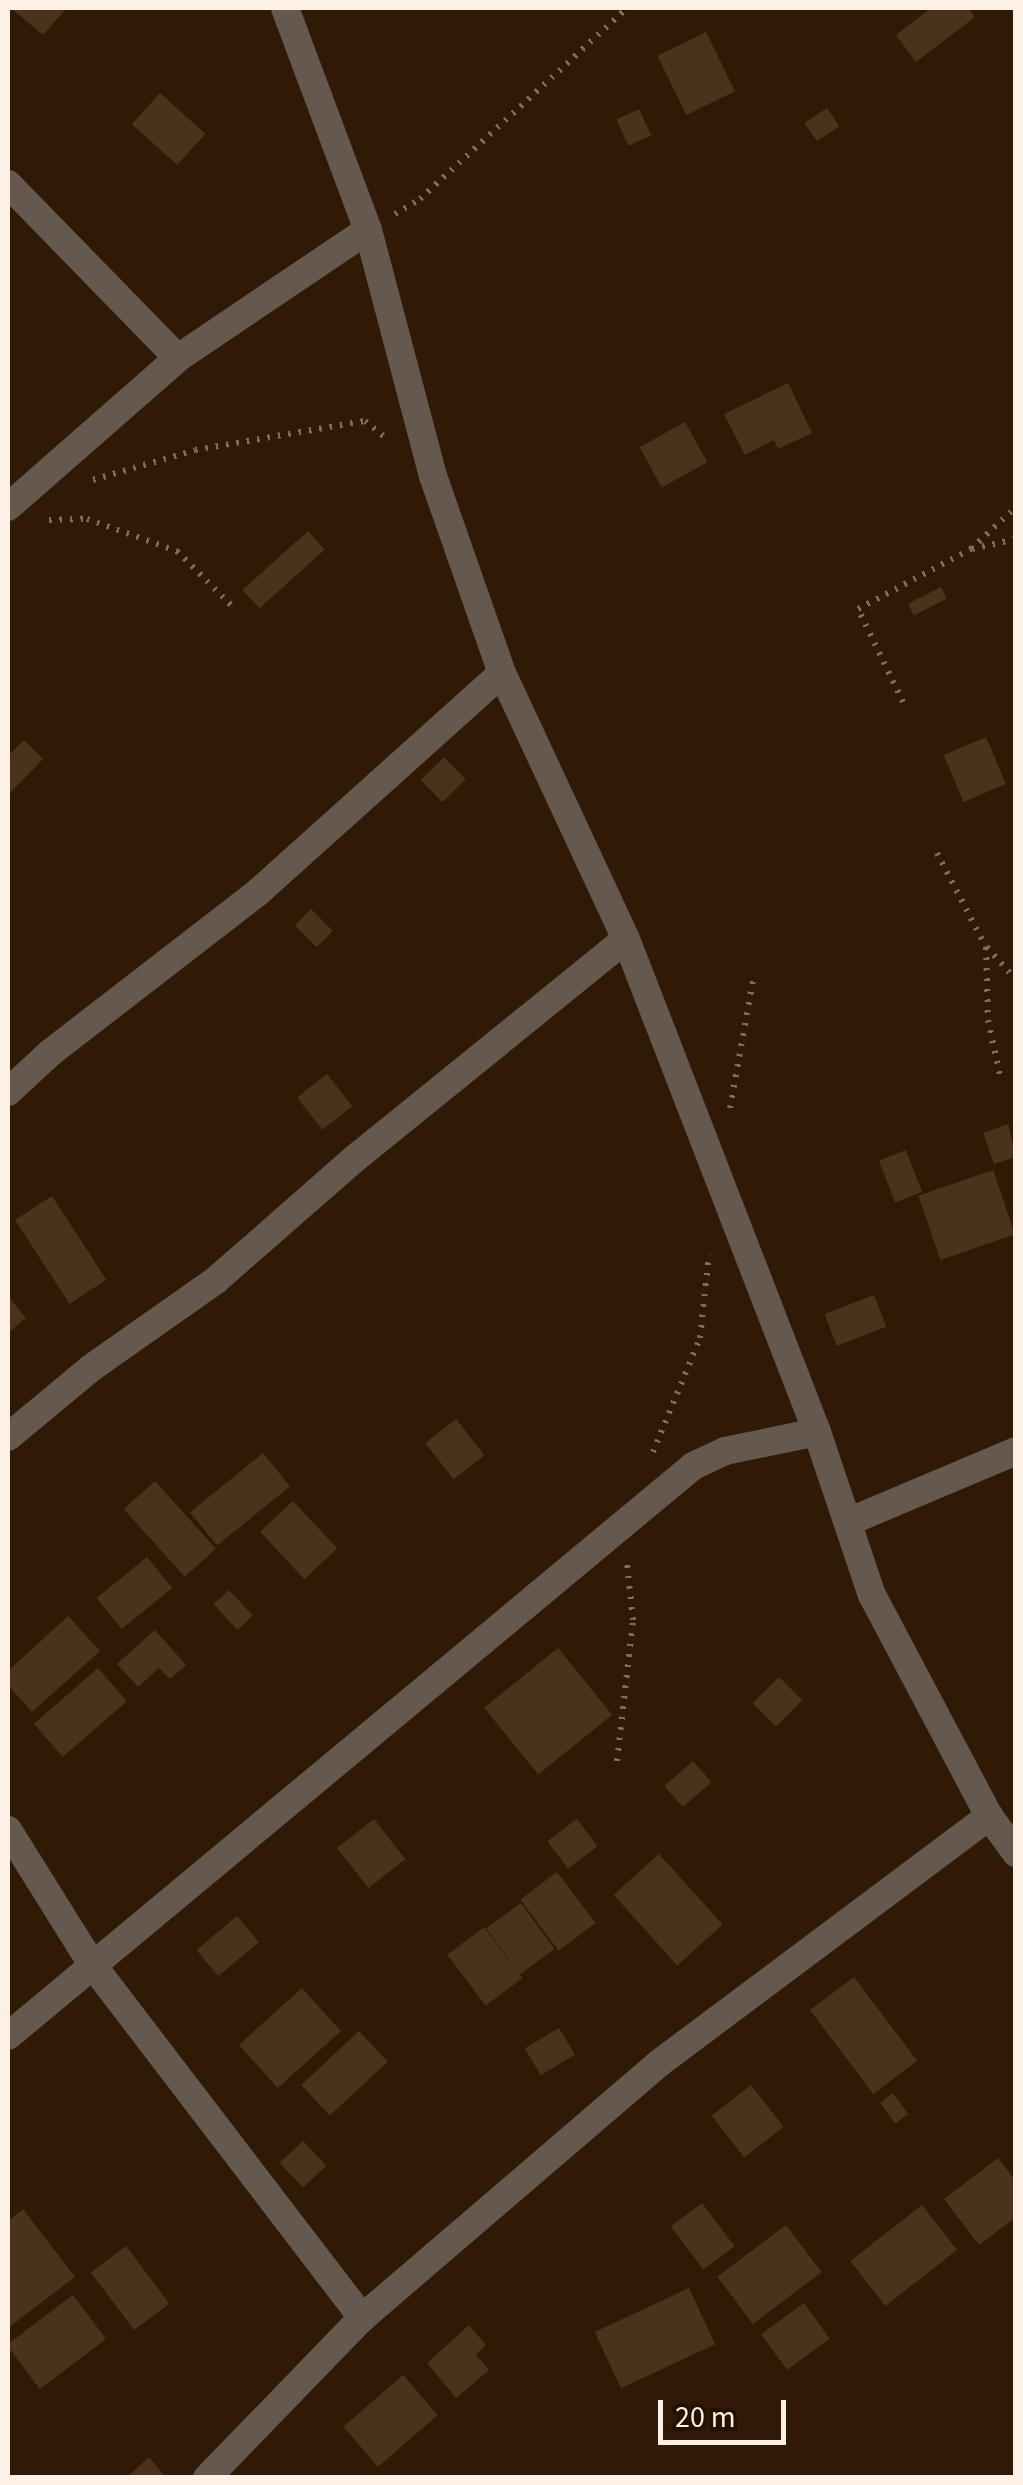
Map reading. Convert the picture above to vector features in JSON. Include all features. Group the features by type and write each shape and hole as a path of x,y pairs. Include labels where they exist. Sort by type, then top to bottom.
{"street":[{"path":"285,8 368,230 433,476 502,673 626,939 817,1432 872,1595 989,1816 1016,1853"},
{"path":"8,184 178,358"},
{"path":"8,507 178,358 368,230"},
{"path":"8,1092 50,1052 257,893 502,673"},
{"path":"8,1437 91,1368 216,1280 353,1160 626,939"},
{"path":"8,2036 91,1963 694,1466 725,1451 817,1432"},
{"path":"848,1522 1016,1451"},
{"path":"207,2478 362,2318 658,2064 989,1816"},
{"path":"8,1830 91,1963 362,2318"}],"path":[{"path":"368,230 420,199 626,8"},
{"path":"84,483 195,450 365,421 433,476"},
{"path":"971,549 1016,506"},
{"path":"47,520 87,519 176,551 234,608"},
{"path":"903,702 858,609 971,549 1016,539"},
{"path":"936,853 986,946 1016,980"},
{"path":"986,946 988,1020 1001,1080"},
{"path":"718,1178 754,974"},
{"path":"651,1457 700,1338 710,1249"},
{"path":"617,1761 633,1620 623,1525"}],"building":[{"path":"11,8 67,8 43,35"},
{"path":"931,8 968,8 975,17 916,62 896,35"},
{"path":"706,32 735,91 686,115 657,56"},
{"path":"160,93 205,134 177,165 132,124"},
{"path":"827,108 839,126 817,141 805,123"},
{"path":"639,109 651,135 629,146 616,120"},
{"path":"788,383 812,433 778,449 774,440 745,455 724,414"},
{"path":"685,422 707,462 662,487 640,447"},
{"path":"308,531 325,550 259,608 243,590"},
{"path":"941,587 947,599 914,615 908,604"},
{"path":"986,737 1006,784 964,802 944,755"},
{"path":"24,740 43,759 8,795 8,756"},
{"path":"444,757 466,779 443,802 421,780"},
{"path":"311,909 333,931 317,947 295,925"},
{"path":"327,1074 352,1106 322,1130 297,1097"},
{"path":"1008,1124 1016,1157 994,1164 983,1133"},
{"path":"906,1150 922,1192 895,1202 879,1160"},
{"path":"993,1170 1015,1234 940,1260 918,1196"},
{"path":"52,1196 106,1280 70,1304 15,1220"},
{"path":"874,1295 886,1327 837,1346 825,1314"},
{"path":"8,1296 26,1318 8,1333"},
{"path":"456,1419 484,1455 454,1479 425,1443"},
{"path":"263,1453 290,1486 217,1546 190,1512"},
{"path":"155,1481 216,1549 185,1577 124,1509"},
{"path":"293,1501 337,1549 304,1579 260,1532"},
{"path":"147,1557 172,1588 122,1629 96,1598"},
{"path":"229,1590 253,1616 238,1630 214,1604"},
{"path":"68,1616 100,1651 32,1712 8,1685 8,1671"},
{"path":"155,1630 186,1665 170,1679 159,1668 138,1687 117,1664"},
{"path":"558,1648 612,1715 538,1775 484,1708"},
{"path":"98,1668 127,1701 63,1757 34,1724"},
{"path":"779,1677 802,1700 776,1726 753,1703"},
{"path":"693,1761 711,1782 683,1807 664,1786"},
{"path":"374,1819 405,1859 368,1888 337,1848"},
{"path":"577,1819 597,1846 568,1868 547,1841"},
{"path":"659,1854 723,1925 677,1965 614,1895"},
{"path":"557,1872 596,1923 559,1951 520,1900"},
{"path":"521,1903 555,1949 520,1974 486,1928"},
{"path":"237,1916 259,1942 218,1976 196,1950"},
{"path":"484,1927 523,1978 486,2006 447,1955"},
{"path":"854,1977 917,2061 873,2094 810,2010"},
{"path":"302,1988 341,2031 278,2088 239,2045"},
{"path":"559,2028 575,2055 541,2075 525,2049"},
{"path":"359,2031 388,2062 330,2116 301,2085"},
{"path":"751,2085 784,2127 744,2158 712,2116"},
{"path":"893,2093 908,2114 895,2123 880,2102"},
{"path":"303,2141 326,2166 303,2188 280,2163"},
{"path":"998,2158 1016,2181 1016,2217 979,2245 944,2199"},
{"path":"702,2203 734,2246 703,2270 671,2226"},
{"path":"922,2205 957,2250 885,2306 850,2261"},
{"path":"23,2209 75,2277 8,2328 8,2221"},
{"path":"786,2225 822,2272 753,2324 717,2277"},
{"path":"126,2246 169,2304 134,2330 91,2272"},
{"path":"689,2288 715,2344 621,2388 595,2332"},
{"path":"73,2295 106,2339 40,2389 8,2344"},
{"path":"804,2303 830,2339 787,2370 761,2334"},
{"path":"469,2325 486,2345 476,2355 489,2370 456,2398 427,2363"},
{"path":"403,2375 438,2415 378,2467 343,2427"},
{"path":"149,2457 166,2478 126,2478"}]}
